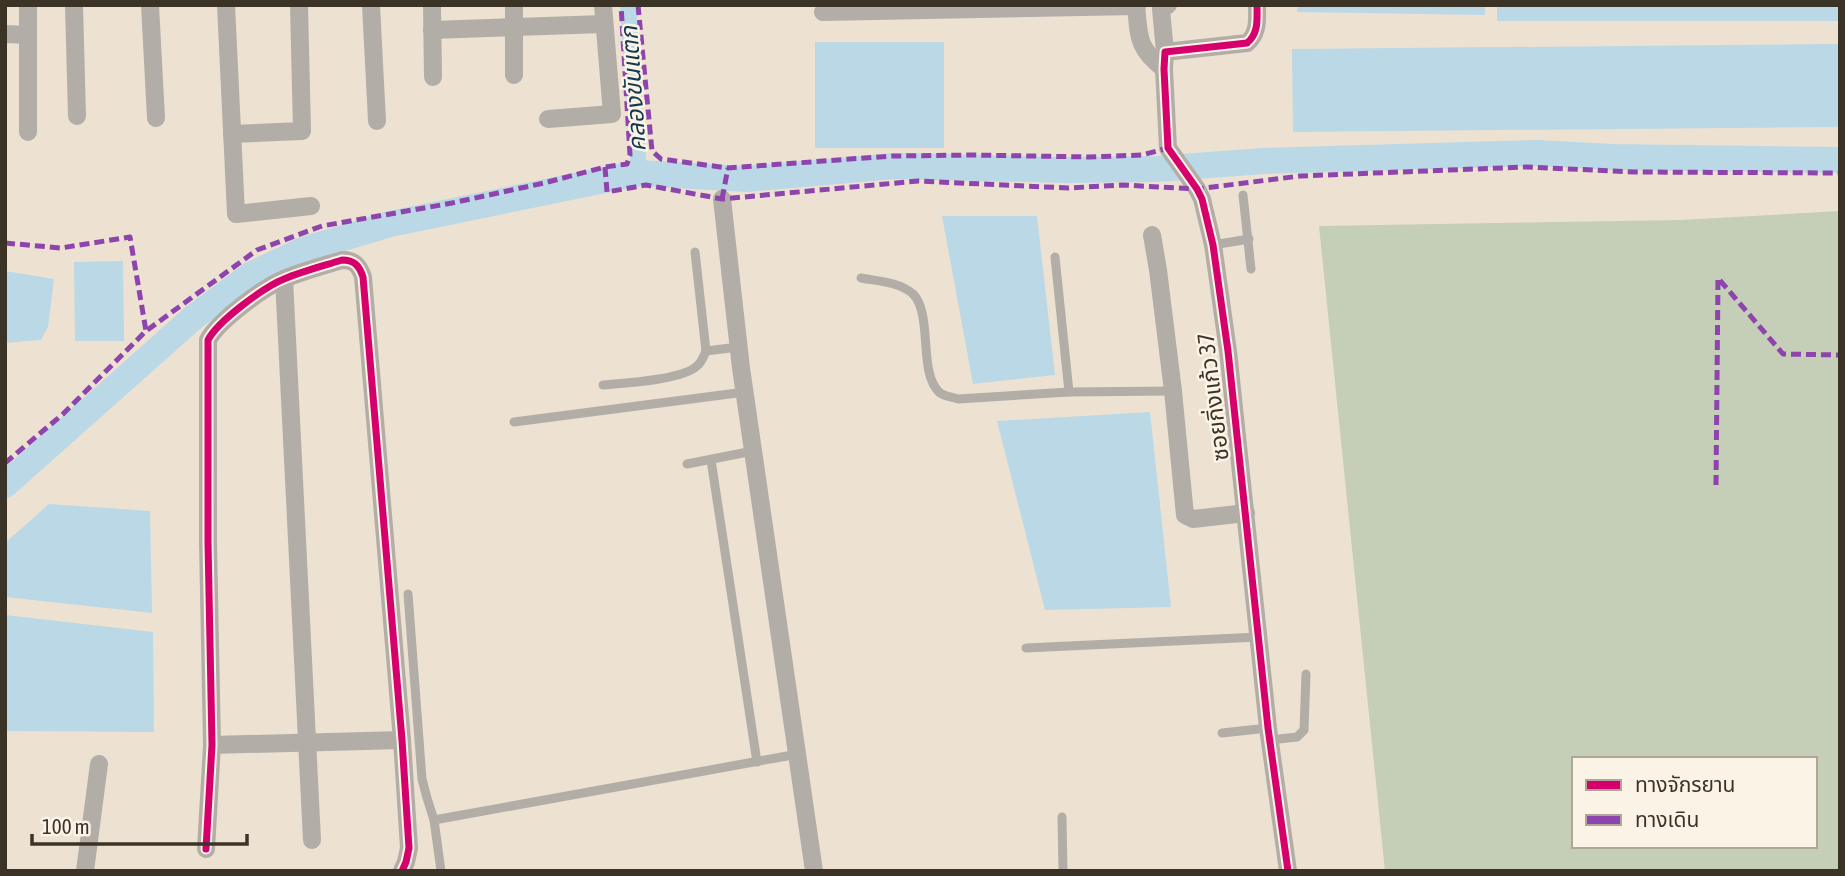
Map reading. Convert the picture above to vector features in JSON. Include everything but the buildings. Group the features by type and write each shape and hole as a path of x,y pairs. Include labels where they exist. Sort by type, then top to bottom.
{"street":[{"path":"28,5 28,132"},
{"path":"74,5 77,116"},
{"path":"150,5 156,118"},
{"path":"226,5 236,214 311,206"},
{"path":"232,134 302,131 299,5"},
{"path":"371,5 377,121"},
{"path":"432,5 432,77"},
{"path":"514,5 514,75"},
{"path":"548,120 612,114 603,5"},
{"path":"823,12 1136,6 1143,48 1150,58 1164,60 1247,43 1257,26 1257,5"},
{"name":"ซอยกิ่งแก้ว 37","path":"1163,7 1168,148 1202,199 1213,245 1228,351 1269,734 1288,871"},
{"path":"432,30 604,24"},
{"path":"5,34 28,35"},
{"path":"722,199 738,348 814,871"},
{"path":"1152,235 1173,391 1185,515 1193,519 1246,513"},
{"path":"206,849 212,745 208,340 219,324 266,289 284,279 342,260 350,260 356,263 363,277 402,740 409,848 407,862 402,871"},
{"path":"284,279 312,840"},
{"path":"212,745 402,740"},
{"path":"85,871 99,764"}],"lane":[{"path":"1243,195 1251,269"},
{"path":"1213,245 1249,239"},
{"path":"603,386 673,376 699,365 706,351 695,252"},
{"path":"1055,257 1069,392"},
{"path":"861,278 894,285 913,295 921,312 931,379 938,392 945,396 958,399 1069,392 1173,391"},
{"path":"706,351 738,348"},
{"path":"514,422 745,392"},
{"path":"687,464 753,450"},
{"path":"711,460 757,762"},
{"path":"408,594 422,779 434,820 441,871"},
{"path":"1026,648 1259,637"},
{"path":"1222,733 1297,737 1304,730 1306,674"},
{"path":"434,820 798,754"},
{"path":"1062,817 1063,871"}],"green space":[{"path":"1840,211 1840,871 1385,871 1319,226 1681,220"}],"water":[{"path":"1298,5 1485,5 1485,15 1297,12"},
{"path":"1497,5 1840,5 1840,21 1497,21"},
{"path":"815,42 944,42 944,148 815,148"},
{"path":"1840,44 1840,127 1293,132 1292,49"},
{"path":"942,216 1037,216 1055,375 973,384"},
{"path":"123,261 124,341 75,341 74,262"},
{"path":"5,271 54,279 48,327 41,340 5,343"},
{"path":"1150,412 1171,607 1045,610 997,421"},
{"path":"49,504 150,511 152,613 5,597 5,543"},
{"path":"5,615 153,632 154,732 5,731"}],"waterway":[{"name":"คลองขันแตก","path":"628,5 639,173"},
{"path":"5,485 194,317 252,274 303,250 390,224 639,173 746,179 895,166 1156,169 1263,161 1537,153 1612,157 1840,160"}],"marked path":[{"path":"5,463 63,414 146,331 257,250 322,226 452,203 627,164 630,155 621,5"},
{"path":"638,5 652,151 661,159 728,168 892,156 1142,155 1168,148"},
{"path":"605,167 607,192 646,185 722,199 918,181 1068,188 1123,185 1197,189 1300,176 1526,167 1635,172 1840,173"},
{"path":"722,199 728,168"},
{"path":"5,243 61,248 130,237 146,331"},
{"path":"1716,485 1718,278 1783,354 1840,355"}],"cycle path":[{"path":"1257,5 1255,30 1247,43 1165,52 1164,69 1168,148 1202,199 1213,245 1228,351 1268,728 1288,871"},
{"path":"206,849 212,745 208,340 231,314 275,283 346,260 356,264 363,277 402,740 409,848 402,871"}]}
